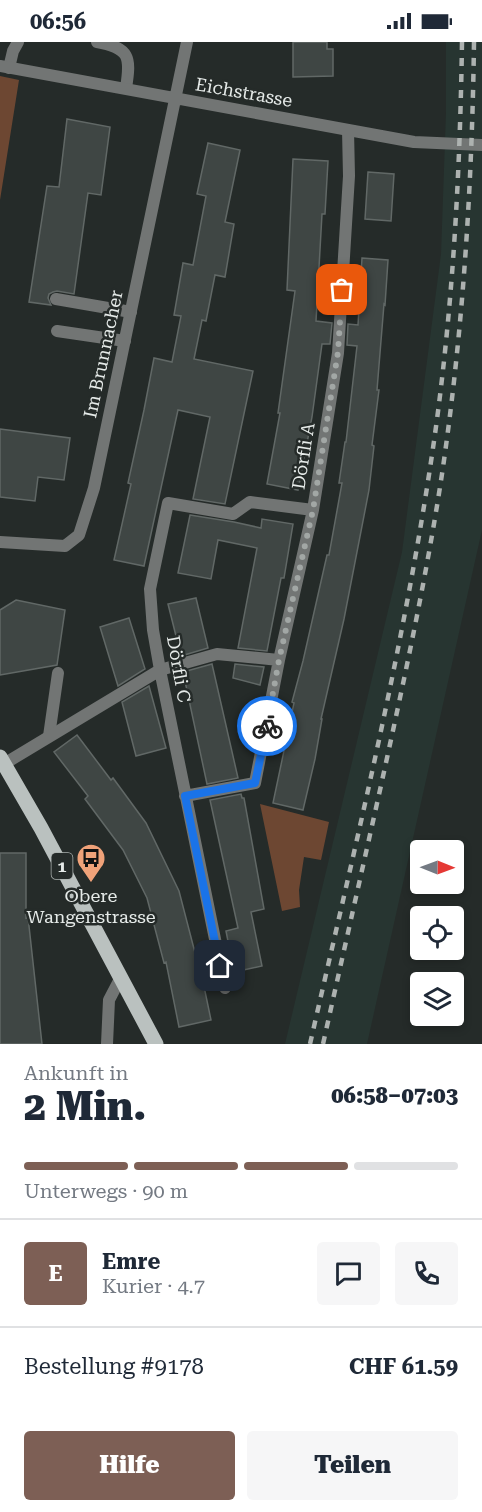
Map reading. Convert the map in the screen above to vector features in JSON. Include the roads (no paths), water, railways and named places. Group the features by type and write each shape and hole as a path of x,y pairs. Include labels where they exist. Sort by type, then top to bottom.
{"main road":[{"name":"1","path":"2,760 46,837 156,1044"}],"street":[{"path":"4,67 18,42"},
{"path":"97,42 120,48 128,57 126,88"},
{"name":"Im Brunnacher","path":"0,542 65,546 79,536 94,488 187,42"},
{"name":"Eichstrasse","path":"4,67 414,142 482,145"},
{"name":"Dörfli A","path":"185,796 255,783 279,660 313,510 338,352 349,176 348,130"},
{"path":"56,299 131,312"},
{"path":"57,331 124,341"},
{"name":"Dörfli C","path":"225,988 160,670 153,630 150,590 168,503 233,514 250,502 313,510"},
{"path":"2,760 49,736 160,670 217,654 279,660"},
{"path":"49,736 58,673"},
{"path":"107,1044 109,1000 121,977"}],"railway":[{"path":"310,1044 395,664 435,434 447,336 454,238 462,42"},
{"path":"323,1044 406,672 442,474 461,313 471,151 474,42"}],"place":[{"name":"Obere Wangenstrasse","path":"91,884"}]}
